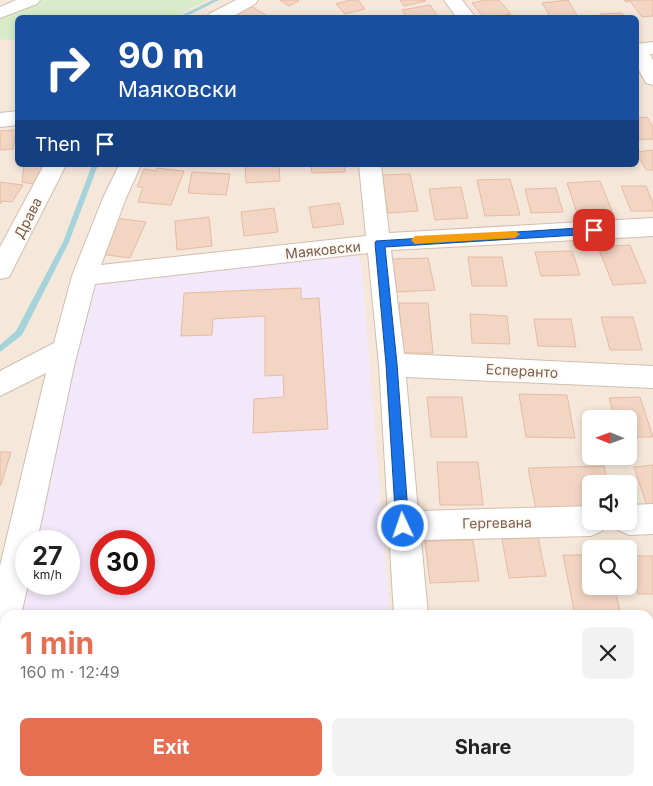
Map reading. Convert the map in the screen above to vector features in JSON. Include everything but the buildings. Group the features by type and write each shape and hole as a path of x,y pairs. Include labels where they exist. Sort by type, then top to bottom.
{"street":[{"path":"0,13 31,0"},
{"path":"221,15 249,0"},
{"path":"453,0 465,15"},
{"path":"642,50 653,79"},
{"path":"0,120 15,118"},
{"name":"Драва","path":"4,257 55,167"},
{"path":"6,610 64,350 84,276 104,219 129,167"},
{"path":"370,167 392,364 411,610"},
{"name":"Маяковски","path":"84,276 380,243 653,227"},
{"path":"0,384 64,350"},
{"name":"Есперанто","path":"392,364 653,377"},
{"path":"637,520 653,519"},
{"name":"Гергевана","path":"403,526 582,521"}],"shaded area":[{"path":"0,0 653,0 653,610 0,610"},
{"path":"356,256 361,260 390,610 20,610 24,595 80,595 80,530 37,530 91,283"}],"green space":[{"path":"31,0 207,0 178,15 15,15 15,41 0,39 0,13"}],"waterway":[{"path":"184,15 217,0"},
{"path":"0,349 19,333 66,242 94,167"}],"slow traffic":[{"path":"415,240 515,234"}],"route":[{"path":"403,526 398,436 380,243 594,230"}]}
